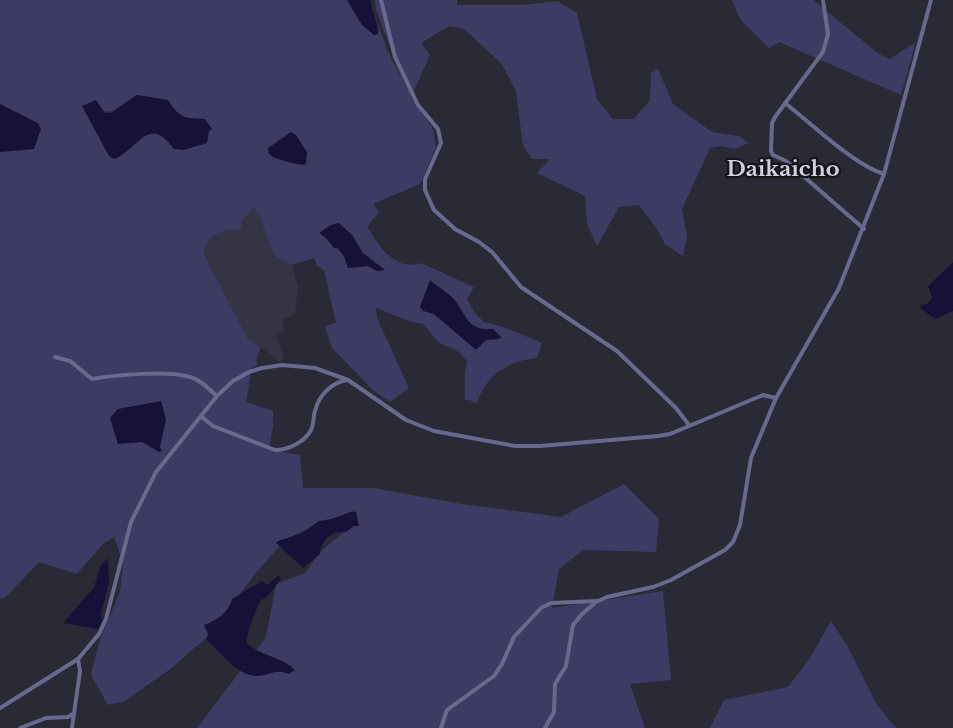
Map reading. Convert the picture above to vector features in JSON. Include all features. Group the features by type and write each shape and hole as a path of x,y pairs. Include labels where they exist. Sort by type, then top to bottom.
{"street":[{"path":"381,0 395,57 418,105 438,129 441,143 425,179 425,190 434,210 455,229 492,252 521,287 617,351 676,408 689,425"},
{"path":"824,0 828,34 823,52 772,123 771,151 773,155 786,160 864,229"},
{"path":"441,728 447,710 494,676 514,637 541,608 551,603 599,601 671,580 725,550 733,542 740,525 751,458 776,398 839,288 864,229 884,174 931,0"},
{"path":"785,103 835,144 874,171 884,174"},
{"path":"55,357 70,361 92,380 123,375 188,376 199,381 217,396"},
{"path":"0,708 78,658 99,634 106,619 131,522 145,491 156,472 217,396 233,381 249,372 282,365 315,368 348,380 406,420 434,431 515,446 670,434 763,395 776,398"},
{"path":"202,417 213,426 275,450 283,450 301,441 311,430 318,403 328,388 336,382 348,380"},
{"path":"545,728 554,712 555,684 566,666 573,625 582,614 599,601"},
{"path":"72,728 80,671 78,658"},
{"path":"20,728 46,718 68,717 74,714"}],"shaded area":[{"path":"0,0 369,0 388,52 404,82 376,10 375,0 457,0 457,5 523,5 557,1 577,13 597,99 613,119 634,119 650,100 651,73 658,69 673,104 712,132 739,136 749,143 734,149 721,146 710,148 682,209 687,236 683,256 665,244 639,205 619,207 597,246 587,224 585,196 537,173 550,159 532,159 523,146 516,91 502,64 464,29 449,26 421,43 430,55 411,97 432,127 436,147 420,184 373,204 379,212 367,227 377,242 395,260 411,265 421,263 474,287 467,299 474,312 484,322 504,327 542,343 537,358 517,362 492,377 477,403 465,399 467,361 458,351 439,343 423,324 376,308 377,318 409,388 390,402 373,390 332,348 325,327 336,322 324,270 317,266 314,258 292,265 275,257 259,216 253,208 242,221 241,229 217,233 209,240 203,252 248,339 261,347 256,360 258,364 254,368 252,366 246,402 273,411 269,450 300,455 303,488 373,488 462,504 561,517 624,484 659,519 656,552 583,550 559,569 552,608 663,591 671,680 630,684 645,728 197,728 266,637 276,584 305,573 321,551 349,528 355,510 303,531 283,542 205,639 169,670 125,701 108,705 91,675 100,639 120,592 123,562 114,537 103,544 77,574 39,562 6,597 0,599","holes":["137,95 168,100 179,114 205,119 174,149 158,134 151,134 114,159 109,156 82,106 107,112 116,109","291,133 306,158 305,165 273,158 268,148","352,235 363,253 384,270 377,271 368,266 348,268 344,256 326,238","449,296 460,307 470,323 483,329 493,329 499,340 486,340 476,349 434,314"]},
{"path":"347,0 371,0 378,34 374,35 362,25"},
{"path":"732,0 813,0 879,54 890,59 916,42 901,95 779,42 769,48 740,19"},
{"path":"137,95 168,100 179,114 205,119 212,129 209,131 207,143 184,150 174,149 165,139 152,134 117,158 109,156 82,106 96,100 105,113 111,113"},
{"path":"0,104 38,123 41,129 34,149 0,152"},
{"path":"291,132 296,135 307,152 306,164 286,162 269,154 268,148"},
{"path":"253,208 259,216 275,257 292,265 298,287 295,314 282,319 284,332 276,335 284,359 279,362 248,339 203,252 207,240 221,231 241,229 242,221"},
{"path":"339,223 352,235 363,253 385,270 377,271 368,266 348,268 338,248 334,248 320,234 331,225"},
{"path":"953,262 953,311 935,319 919,307 928,303 932,298 928,286"},
{"path":"430,280 455,300 470,323 479,328 493,329 502,338 486,340 476,350 434,314 423,311 420,307"},
{"path":"161,401 166,419 160,447 162,451 159,452 142,442 118,444 110,418 118,409"},
{"path":"356,512 359,526 328,537 322,545 320,554 303,568 276,543 302,533 319,521"},
{"path":"108,558 109,583 101,613 102,621 98,629 63,623 94,587 100,567"},
{"path":"278,575 281,579 266,598 261,600 250,627 247,643 295,670 289,674 276,672 262,676 250,675 236,668 207,640 208,634 204,625 221,615 228,608 232,599 262,581 268,585"},
{"path":"831,621 848,647 877,705 896,728 710,728 724,700 788,687 810,658"}],"district":[{"name":"Daikaicho","path":"783,169"}]}
